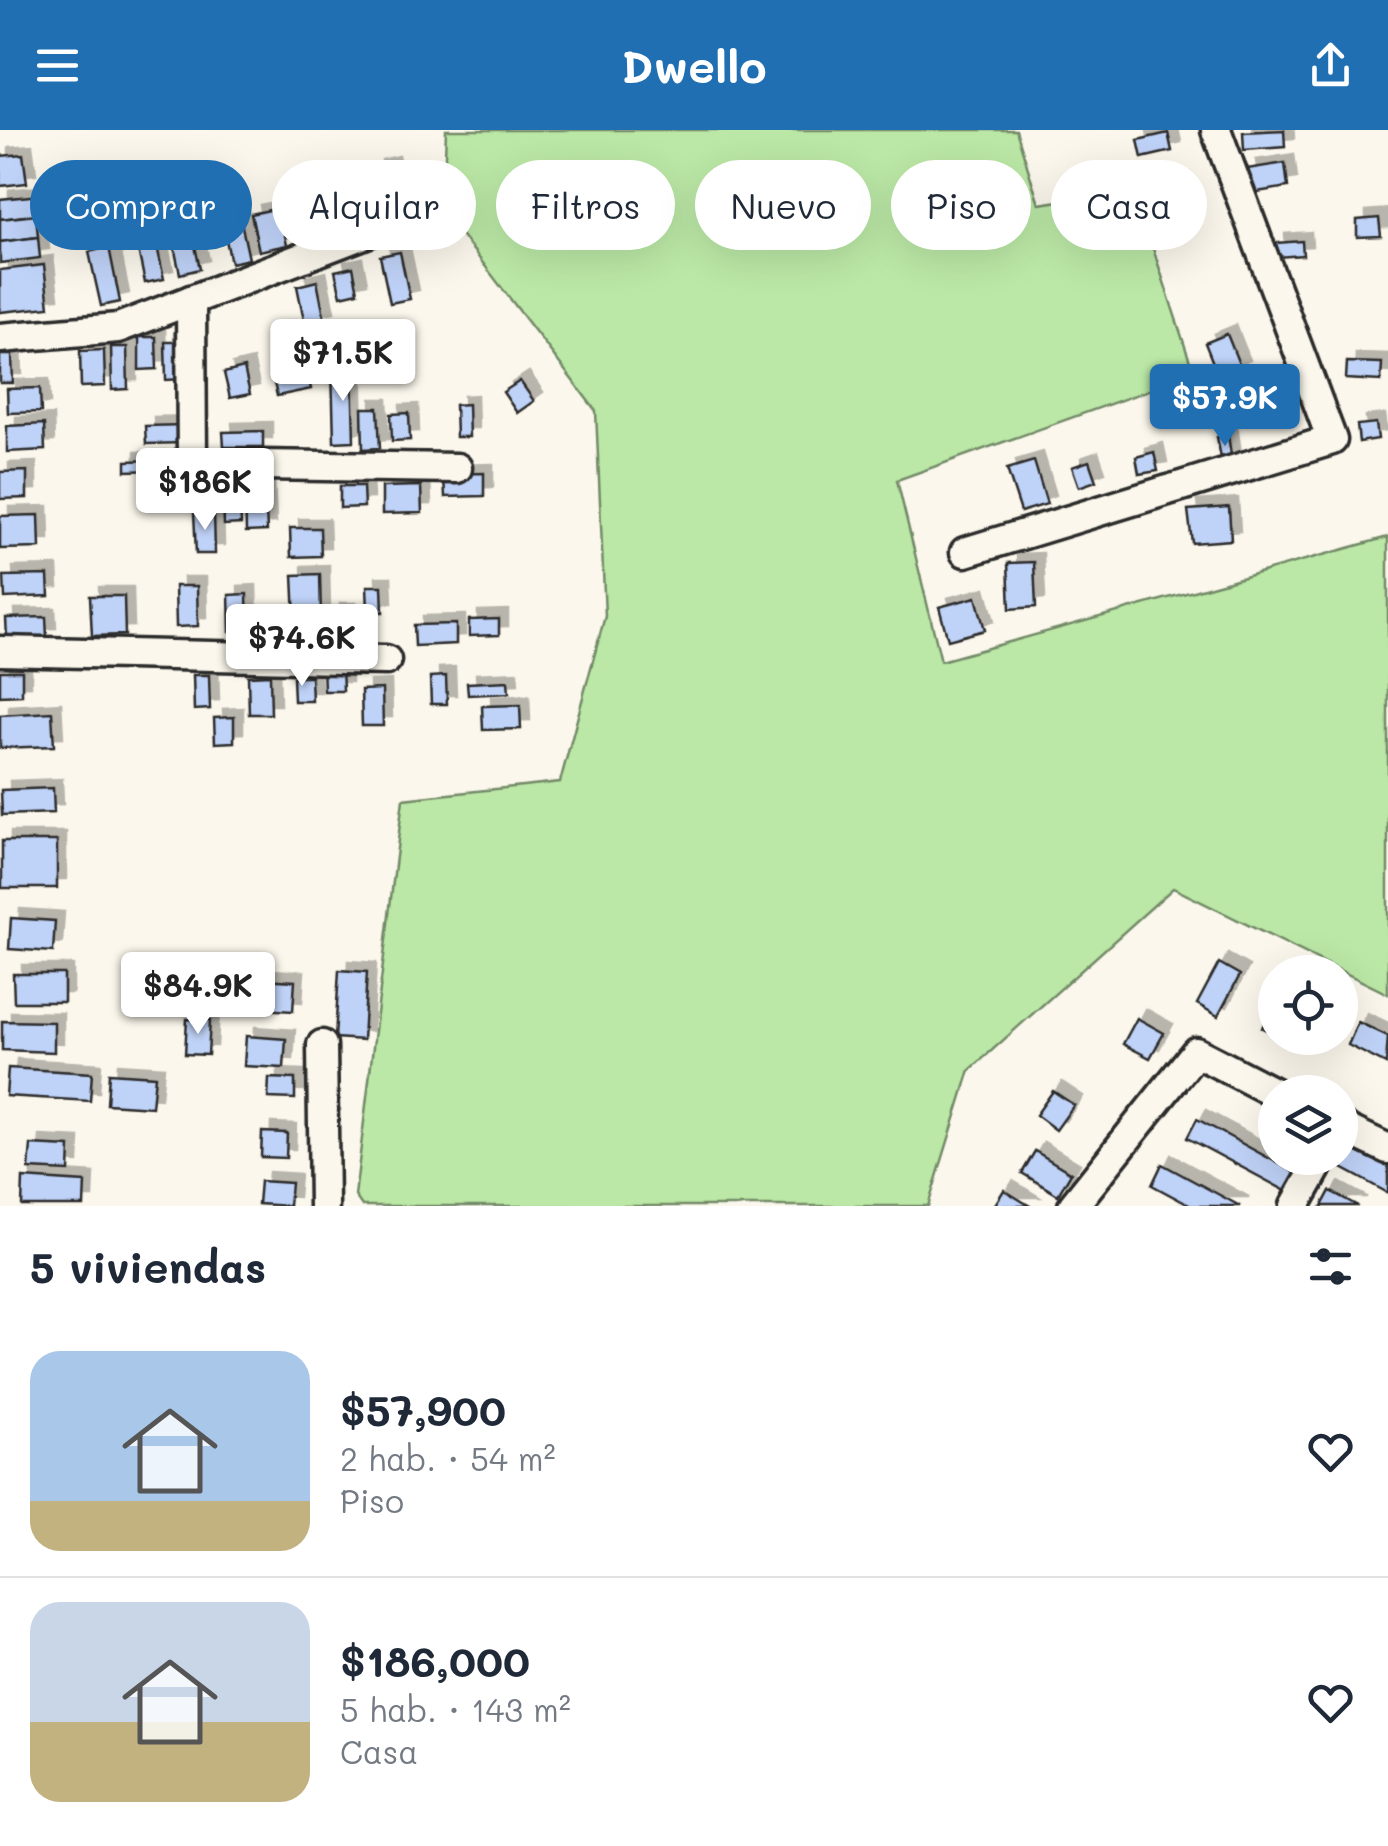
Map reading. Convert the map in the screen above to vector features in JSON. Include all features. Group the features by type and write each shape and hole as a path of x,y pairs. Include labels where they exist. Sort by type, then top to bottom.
{"street":[{"path":"965,552 1332,440 1216,130"},
{"path":"0,338 118,328 322,250"},
{"path":"190,300 192,464 457,468"},
{"path":"0,651 386,660"},
{"path":"322,1045 324,1206"},
{"path":"1073,1206 1196,1052 1258,1084"},
{"path":"1358,1135 1388,1149"},
{"path":"1295,1206 1312,1175"}],"green space":[{"path":"446,130 1016,130 1025,160 891,160 891,250 1031,250 1031,178 1039,204 1051,202 1051,250 1154,250 1194,374 897,480 941,661 1388,537 1388,994 1358,979 1358,955 1309,955 1173,888 970,1070 928,1206 362,1206 355,1196 403,799 560,782 605,616 596,411 473,250 476,250 476,160 445,160"}],"building":[{"path":"1284,130 1285,147 1244,150 1243,132"},
{"path":"1168,133 1172,151 1142,158 1138,140"},
{"path":"23,154 27,183 0,186 0,156"},
{"path":"1285,163 1288,187 1251,193 1247,169"},
{"path":"30,196 30,215 0,219 0,199"},
{"path":"272,210 272,248 259,251 252,214"},
{"path":"30,216 30,238 0,242 0,219"},
{"path":"1379,218 1381,236 1357,237 1357,220"},
{"path":"30,238 30,250 39,250 40,258 0,263 0,242"},
{"path":"1302,241 1303,255 1277,257 1276,243"},
{"path":"110,250 120,302 101,306 89,252"},
{"path":"138,250 158,250 164,279 145,283"},
{"path":"175,250 196,250 200,269 180,274"},
{"path":"228,250 247,250 249,259 231,263"},
{"path":"400,252 410,299 390,303 380,256"},
{"path":"44,265 49,307 0,312 0,270"},
{"path":"353,267 358,292 341,296 335,271"},
{"path":"317,281 325,321 305,325 297,286"},
{"path":"1227,334 1241,369 1219,378 1205,343"},
{"path":"139,337 156,337 157,369 139,370"},
{"path":"165,342 181,342 182,379 166,380"},
{"path":"111,347 127,347 128,389 112,390"},
{"path":"104,350 105,386 81,387 80,351"},
{"path":"303,353 311,389 277,396 269,361"},
{"path":"0,355 12,355 13,383 0,383"},
{"path":"1347,362 1382,363 1381,381 1346,379"},
{"path":"352,367 354,441 334,442 332,368"},
{"path":"244,368 250,394 230,398 224,373"},
{"path":"520,381 534,401 517,413 503,392"},
{"path":"40,388 41,412 8,413 7,389"},
{"path":"468,404 469,437 456,437 455,405"},
{"path":"362,408 378,408 380,448 363,449"},
{"path":"409,413 410,440 392,441 391,414"},
{"path":"1376,423 1378,439 1359,442 1357,425"},
{"path":"44,424 45,450 7,452 7,426"},
{"path":"183,425 184,443 146,444 145,426"},
{"path":"263,431 263,447 224,447 223,432"},
{"path":"1228,435 1232,461 1222,463 1217,437"},
{"path":"1154,452 1158,471 1139,474 1136,457"},
{"path":"155,460 155,470 126,471 126,461"},
{"path":"1034,461 1047,504 1021,512 1007,469"},
{"path":"1089,461 1096,481 1079,487 1072,467"},
{"path":"27,471 27,498 0,499 0,472"},
{"path":"484,473 484,496 445,497 444,474"},
{"path":"340,486 363,486 364,507 340,508"},
{"path":"421,486 422,513 382,514 382,487"},
{"path":"165,487 165,499 144,499 143,488"},
{"path":"265,488 267,531 246,532 245,489"},
{"path":"223,499 240,499 241,524 224,525"},
{"path":"1229,507 1231,540 1192,543 1188,510"},
{"path":"214,511 215,554 196,554 194,512"},
{"path":"39,515 40,548 0,549 0,516"},
{"path":"290,528 320,528 321,556 291,557"},
{"path":"1034,562 1036,607 1010,609 1008,563"},
{"path":"320,574 321,618 295,619 293,575"},
{"path":"48,575 49,596 5,598 4,576"},
{"path":"175,586 197,586 198,626 176,627"},
{"path":"367,586 382,586 383,612 368,612"},
{"path":"247,594 248,631 230,632 229,595"},
{"path":"90,596 124,596 125,635 92,636"},
{"path":"976,597 985,630 948,640 939,607"},
{"path":"331,612 347,612 348,638 331,639"},
{"path":"46,617 47,637 7,638 6,618"},
{"path":"499,619 499,635 469,636 469,620"},
{"path":"456,624 456,644 415,646 414,625"},
{"path":"323,664 342,664 343,691 324,691"},
{"path":"0,671 22,671 22,695 0,696"},
{"path":"193,675 209,675 210,709 194,710"},
{"path":"270,675 271,714 249,714 248,676"},
{"path":"446,676 447,704 431,704 430,677"},
{"path":"293,677 311,677 312,701 294,701"},
{"path":"508,681 509,693 468,695 467,683"},
{"path":"382,689 383,726 362,726 361,690"},
{"path":"520,705 521,729 483,730 482,706"},
{"path":"52,712 54,746 0,748 0,715"},
{"path":"234,717 234,742 215,743 214,718"},
{"path":"53,788 54,813 2,815 1,790"},
{"path":"2,841 57,841 57,888 2,888"},
{"path":"11,918 55,921 53,952 9,949"},
{"path":"1219,963 1240,975 1218,1016 1197,1004"},
{"path":"339,970 367,972 363,1040 335,1038"},
{"path":"13,974 64,974 64,1002 14,1002"},
{"path":"245,978 295,981 293,1011 243,1008"},
{"path":"1137,1018 1164,1033 1150,1058 1123,1044"},
{"path":"187,1019 210,1020 208,1055 185,1054"},
{"path":"2,1021 54,1022 54,1052 2,1050"},
{"path":"1358,1022 1388,1036 1386,1064 1358,1050"},
{"path":"246,1036 286,1039 284,1068 244,1066"},
{"path":"8,1068 92,1073 90,1101 6,1096"},
{"path":"109,1073 155,1076 152,1107 107,1104"},
{"path":"269,1078 295,1079 295,1099 268,1098"},
{"path":"1053,1091 1074,1105 1056,1130 1036,1115"},
{"path":"1197,1119 1258,1152 1258,1175 1295,1175 1286,1191 1187,1138"},
{"path":"262,1132 287,1133 286,1158 261,1157"},
{"path":"31,1145 70,1147 69,1171 29,1169"},
{"path":"1358,1147 1388,1162 1388,1193 1355,1175 1358,1175"},
{"path":"1035,1151 1071,1173 1058,1195 1022,1173"},
{"path":"1162,1164 1240,1206 1191,1206 1152,1185"},
{"path":"23,1178 85,1182 84,1206 22,1206"},
{"path":"260,1181 291,1183 289,1206 258,1204"},
{"path":"1004,1190 1030,1206 994,1206"},
{"path":"1330,1191 1358,1206 1322,1206"}]}
